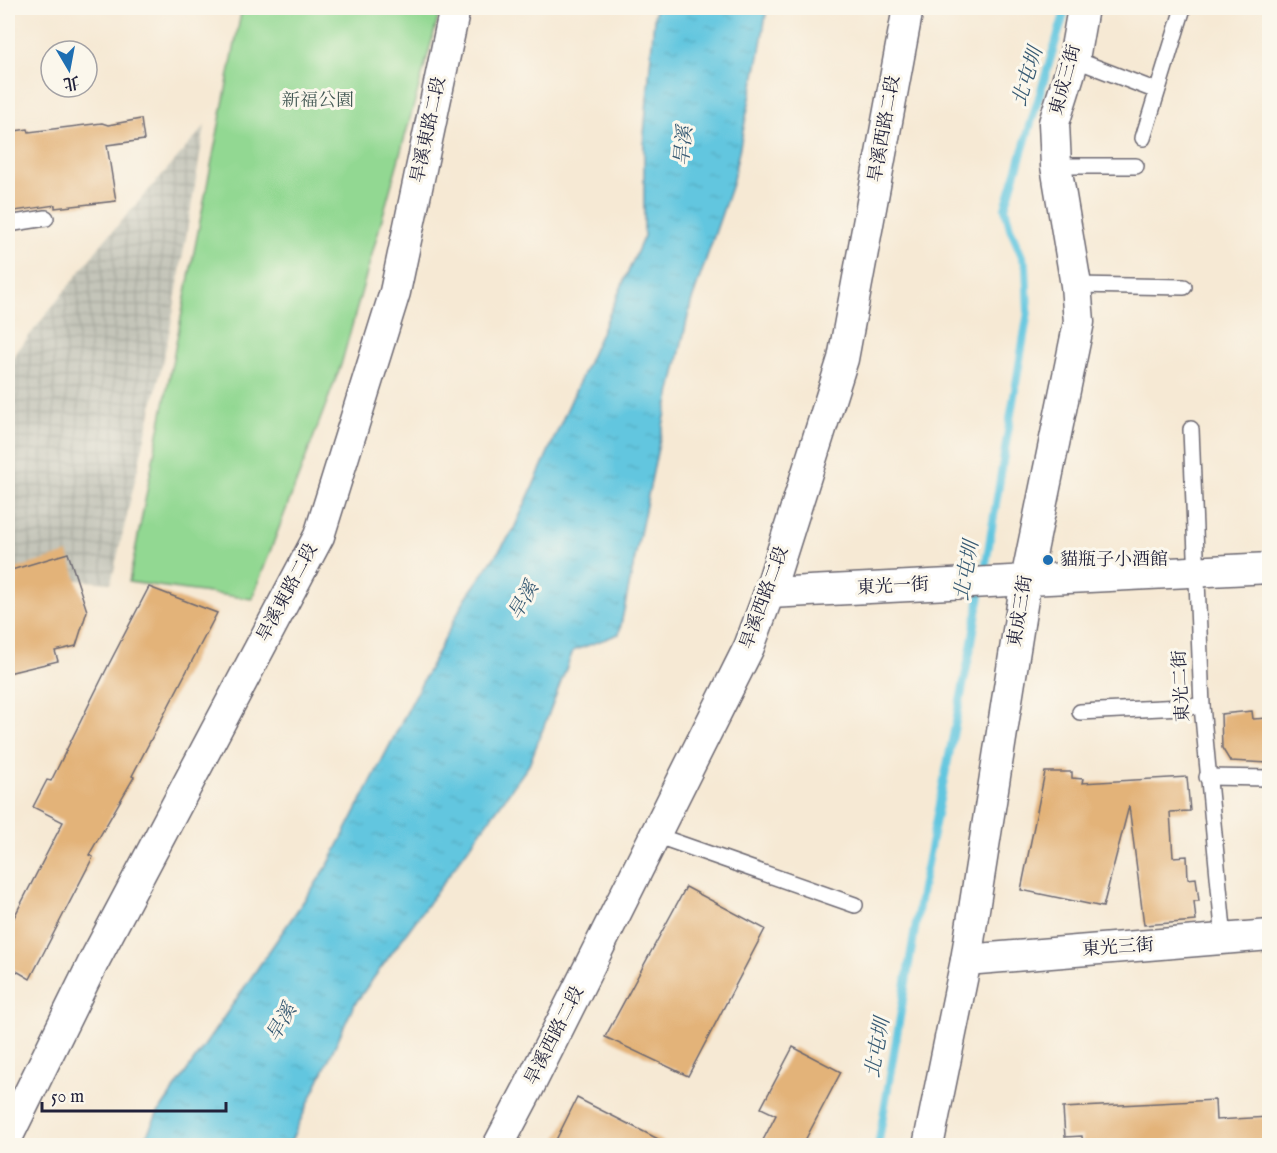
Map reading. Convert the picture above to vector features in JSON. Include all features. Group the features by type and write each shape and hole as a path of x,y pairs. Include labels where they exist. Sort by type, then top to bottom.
{"street":[{"name":"旱溪東路二段","path":"8,1136 94,962 319,536 395,292 455,8"},
{"name":"旱溪西路二段","path":"498,1146 749,647 769,593 843,359 908,8"},
{"name":"東成三街","path":"928,1146 966,960 1026,580 1079,322 1076,285 1056,166 1054,123 1074,59 1083,8"},
{"name":"東光一街","path":"769,593 1269,568"},
{"name":"東光三街","path":"966,960 1269,935"}],"lane":[{"path":"1143,138 1183,8"},
{"path":"1074,59 1158,91"},
{"path":"1056,166 1136,166"},
{"path":"8,224 46,219"},
{"path":"1076,285 1185,287"},
{"name":"東光二街","path":"1191,429 1202,706 1224,940"},
{"path":"1080,712 1202,706"},
{"path":"1207,777 1269,778"},
{"path":"655,835 855,905"}],"shaded area":[{"path":"205,126 170,330 111,583 11,574 8,576 8,363 104,241"}],"green space":[{"name":"新福公園","path":"242,8 441,8 341,365 252,599 129,582"}],"water":[{"name":"旱溪","path":"655,8 767,8 732,184 691,303 619,634 573,651 529,765 354,1005 289,1145 142,1145 156,1116 327,867 465,599 513,531 644,236 644,135"}],"building":[{"path":"141,119 144,140 107,145 116,201 55,208 55,205 8,212 8,132 28,129 29,132 102,123 108,125"},
{"path":"68,553 87,611 76,646 55,651 58,661 8,673 8,571"},
{"path":"149,587 217,613 132,776 134,777 89,855 93,857 30,979 8,966 8,929 63,822 33,807 47,780 51,781"},
{"path":"1252,711 1253,719 1269,718 1269,763 1230,761 1222,748 1221,714"},
{"path":"1045,772 1072,772 1072,778 1083,779 1082,783 1187,777 1190,811 1170,812 1173,857 1187,856 1188,879 1196,878 1199,901 1194,901 1196,921 1144,925 1129,806 1103,907 1021,890"},
{"path":"686,887 765,929 688,1076 605,1037"},
{"path":"793,1047 841,1072 802,1146 760,1146 776,1115 761,1108"},
{"path":"577,1098 672,1146 553,1146"},
{"path":"1215,1100 1216,1120 1269,1117 1269,1146 1083,1146 1082,1136 1065,1137 1063,1108"}],"waterway":[{"name":"北屯圳","path":"984,575 1028,312 1026,266 1010,228 1005,208 1066,8"},
{"name":"北屯圳","path":"878,1146 922,888 981,590"}],"place":[{"name":"貓瓶子小酒館","path":"1048,560"}]}
